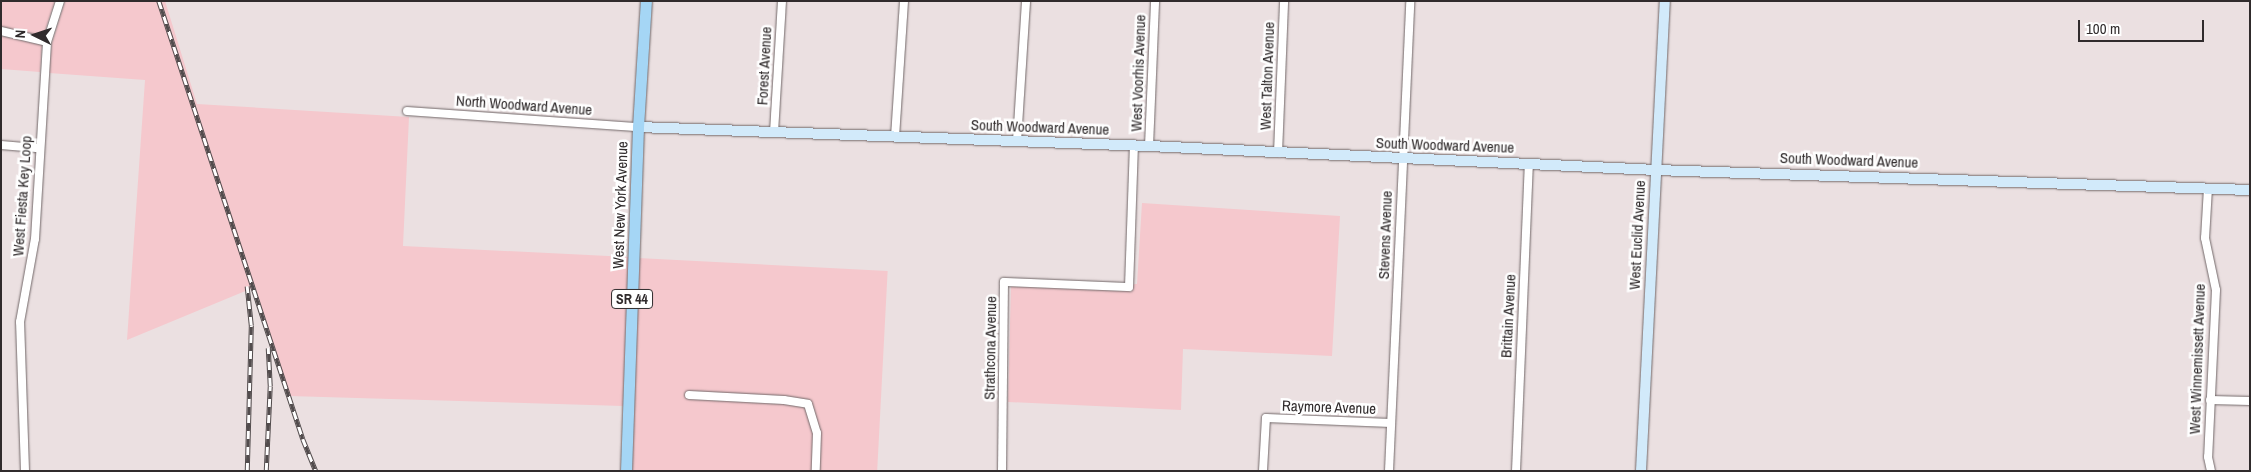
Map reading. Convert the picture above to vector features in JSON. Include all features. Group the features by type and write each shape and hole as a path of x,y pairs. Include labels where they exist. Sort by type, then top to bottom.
{"main road":[{"name":"West New York Avenue","path":"626,471 638,127 646,1"}],"street":[{"name":"West Fiesta Key Loop","path":"25,471 20,322 35,239 39,148 47,42 60,1"},
{"name":"Forest Avenue","path":"774,132 782,1"},
{"path":"895,137 904,1"},
{"path":"1018,141 1026,1"},
{"name":"West Voorhis Avenue","path":"1149,146 1155,1"},
{"name":"West Talton Avenue","path":"1278,152 1284,1"},
{"name":"Stevens Avenue","path":"1389,471 1410,1"},
{"name":"West Euclid Avenue","path":"1641,471 1665,1"},
{"path":"1,31 47,42"},
{"name":"North Woodward Avenue","path":"407,111 638,127"},
{"name":"South Woodward Avenue","path":"638,127 1149,146 1656,170 2250,190"},
{"path":"1,145 39,148"},
{"name":"Strathcona Avenue","path":"1002,471 1004,282 1129,287 1134,146"},
{"name":"Brittain Avenue","path":"1516,471 1529,163"},
{"name":"West Winnemissett Avenue","path":"2208,188 2205,238 2216,290 2208,457 2211,471"},
{"path":"689,395 784,400 808,404 817,433 816,471"},
{"path":"2210,400 2250,401"},
{"name":"Raymore Avenue","path":"1263,471 1266,418 1391,423"}],"shaded area":[{"path":"1,1 55,1 43,37 1,27"},
{"path":"65,1 165,1 197,104 409,117 403,246 629,257 623,406 289,396 255,287 127,340 145,80 49,73 52,43"},
{"path":"1,36 42,45 40,72 1,69"},
{"path":"1142,203 1340,216 1332,356 1183,349 1181,410 1008,402 1011,286 1129,291 1134,284 1137,284"},
{"path":"638,258 888,271 877,471 627,471"}],"railway":[{"path":"159,1 303,439 316,471"},
{"path":"247,286 251,325 247,471"},
{"path":"266,471 270,386 268,348"}]}
